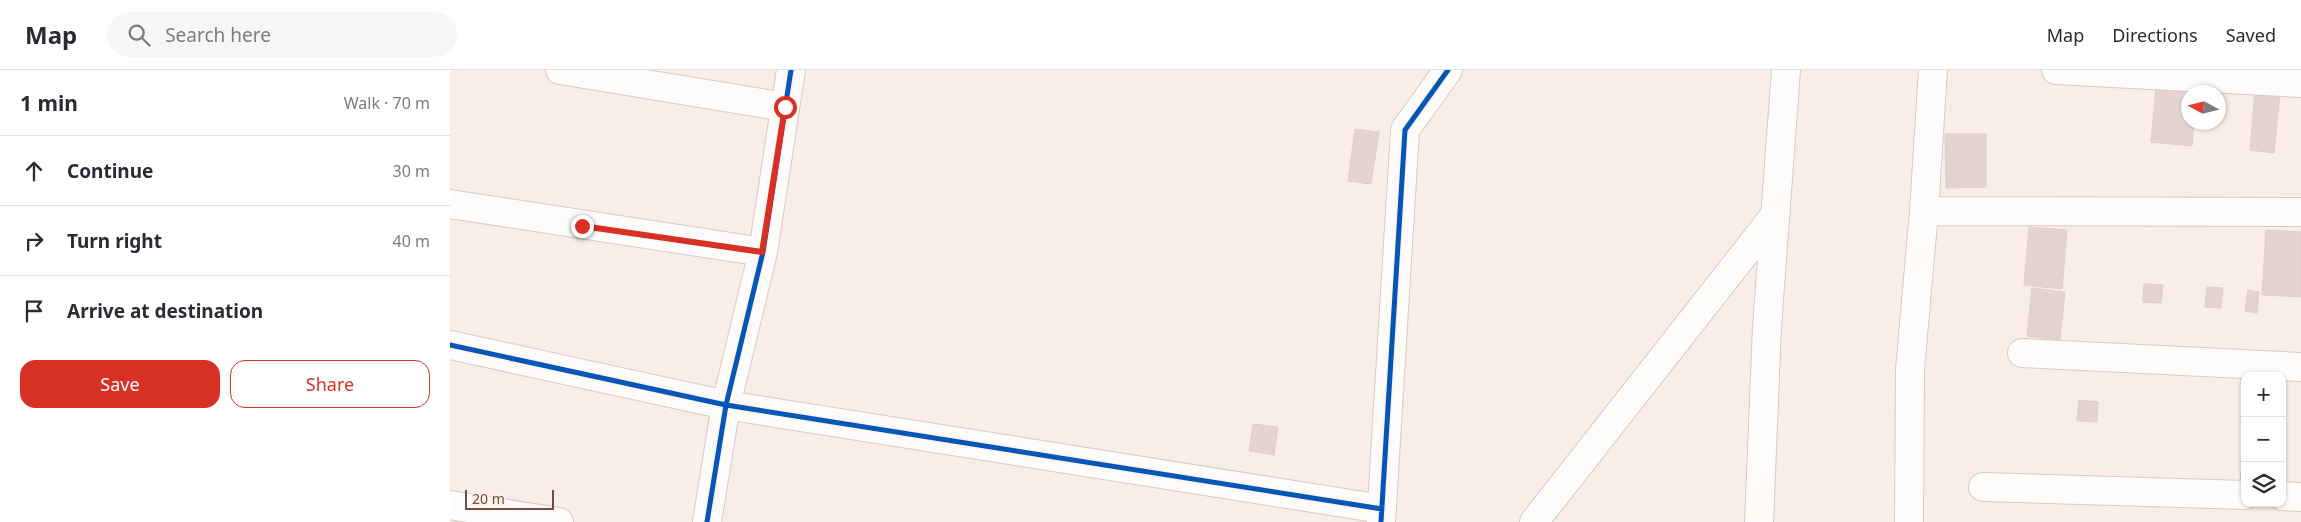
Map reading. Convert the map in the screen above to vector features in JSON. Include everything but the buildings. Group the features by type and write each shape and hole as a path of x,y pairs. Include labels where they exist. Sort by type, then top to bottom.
{"street":[{"path":"560,70 785,107"},
{"path":"707,522 726,405 762,252 791,70"},
{"path":"450,345 726,405 1381,515 1405,130 1448,70"},
{"path":"1759,522 1767,327 1786,70"},
{"path":"1909,522 1910,370 1924,211 1933,70"},
{"path":"2056,70 2301,83"},
{"path":"450,204 762,252"},
{"path":"1924,211 2301,212"},
{"path":"1534,522 1775,215"},
{"path":"2022,353 2301,367"},
{"path":"1983,487 2241,495"},
{"path":"2286,496 2301,497"},
{"path":"450,506 558,522"}],"cycle path":[{"path":"707,522 726,405 763,252 791,70"},
{"path":"1381,522 1405,130 1448,70"},
{"path":"450,345 726,405 1382,509"}],"route":[{"path":"582,226 762,252 785,107"}]}
